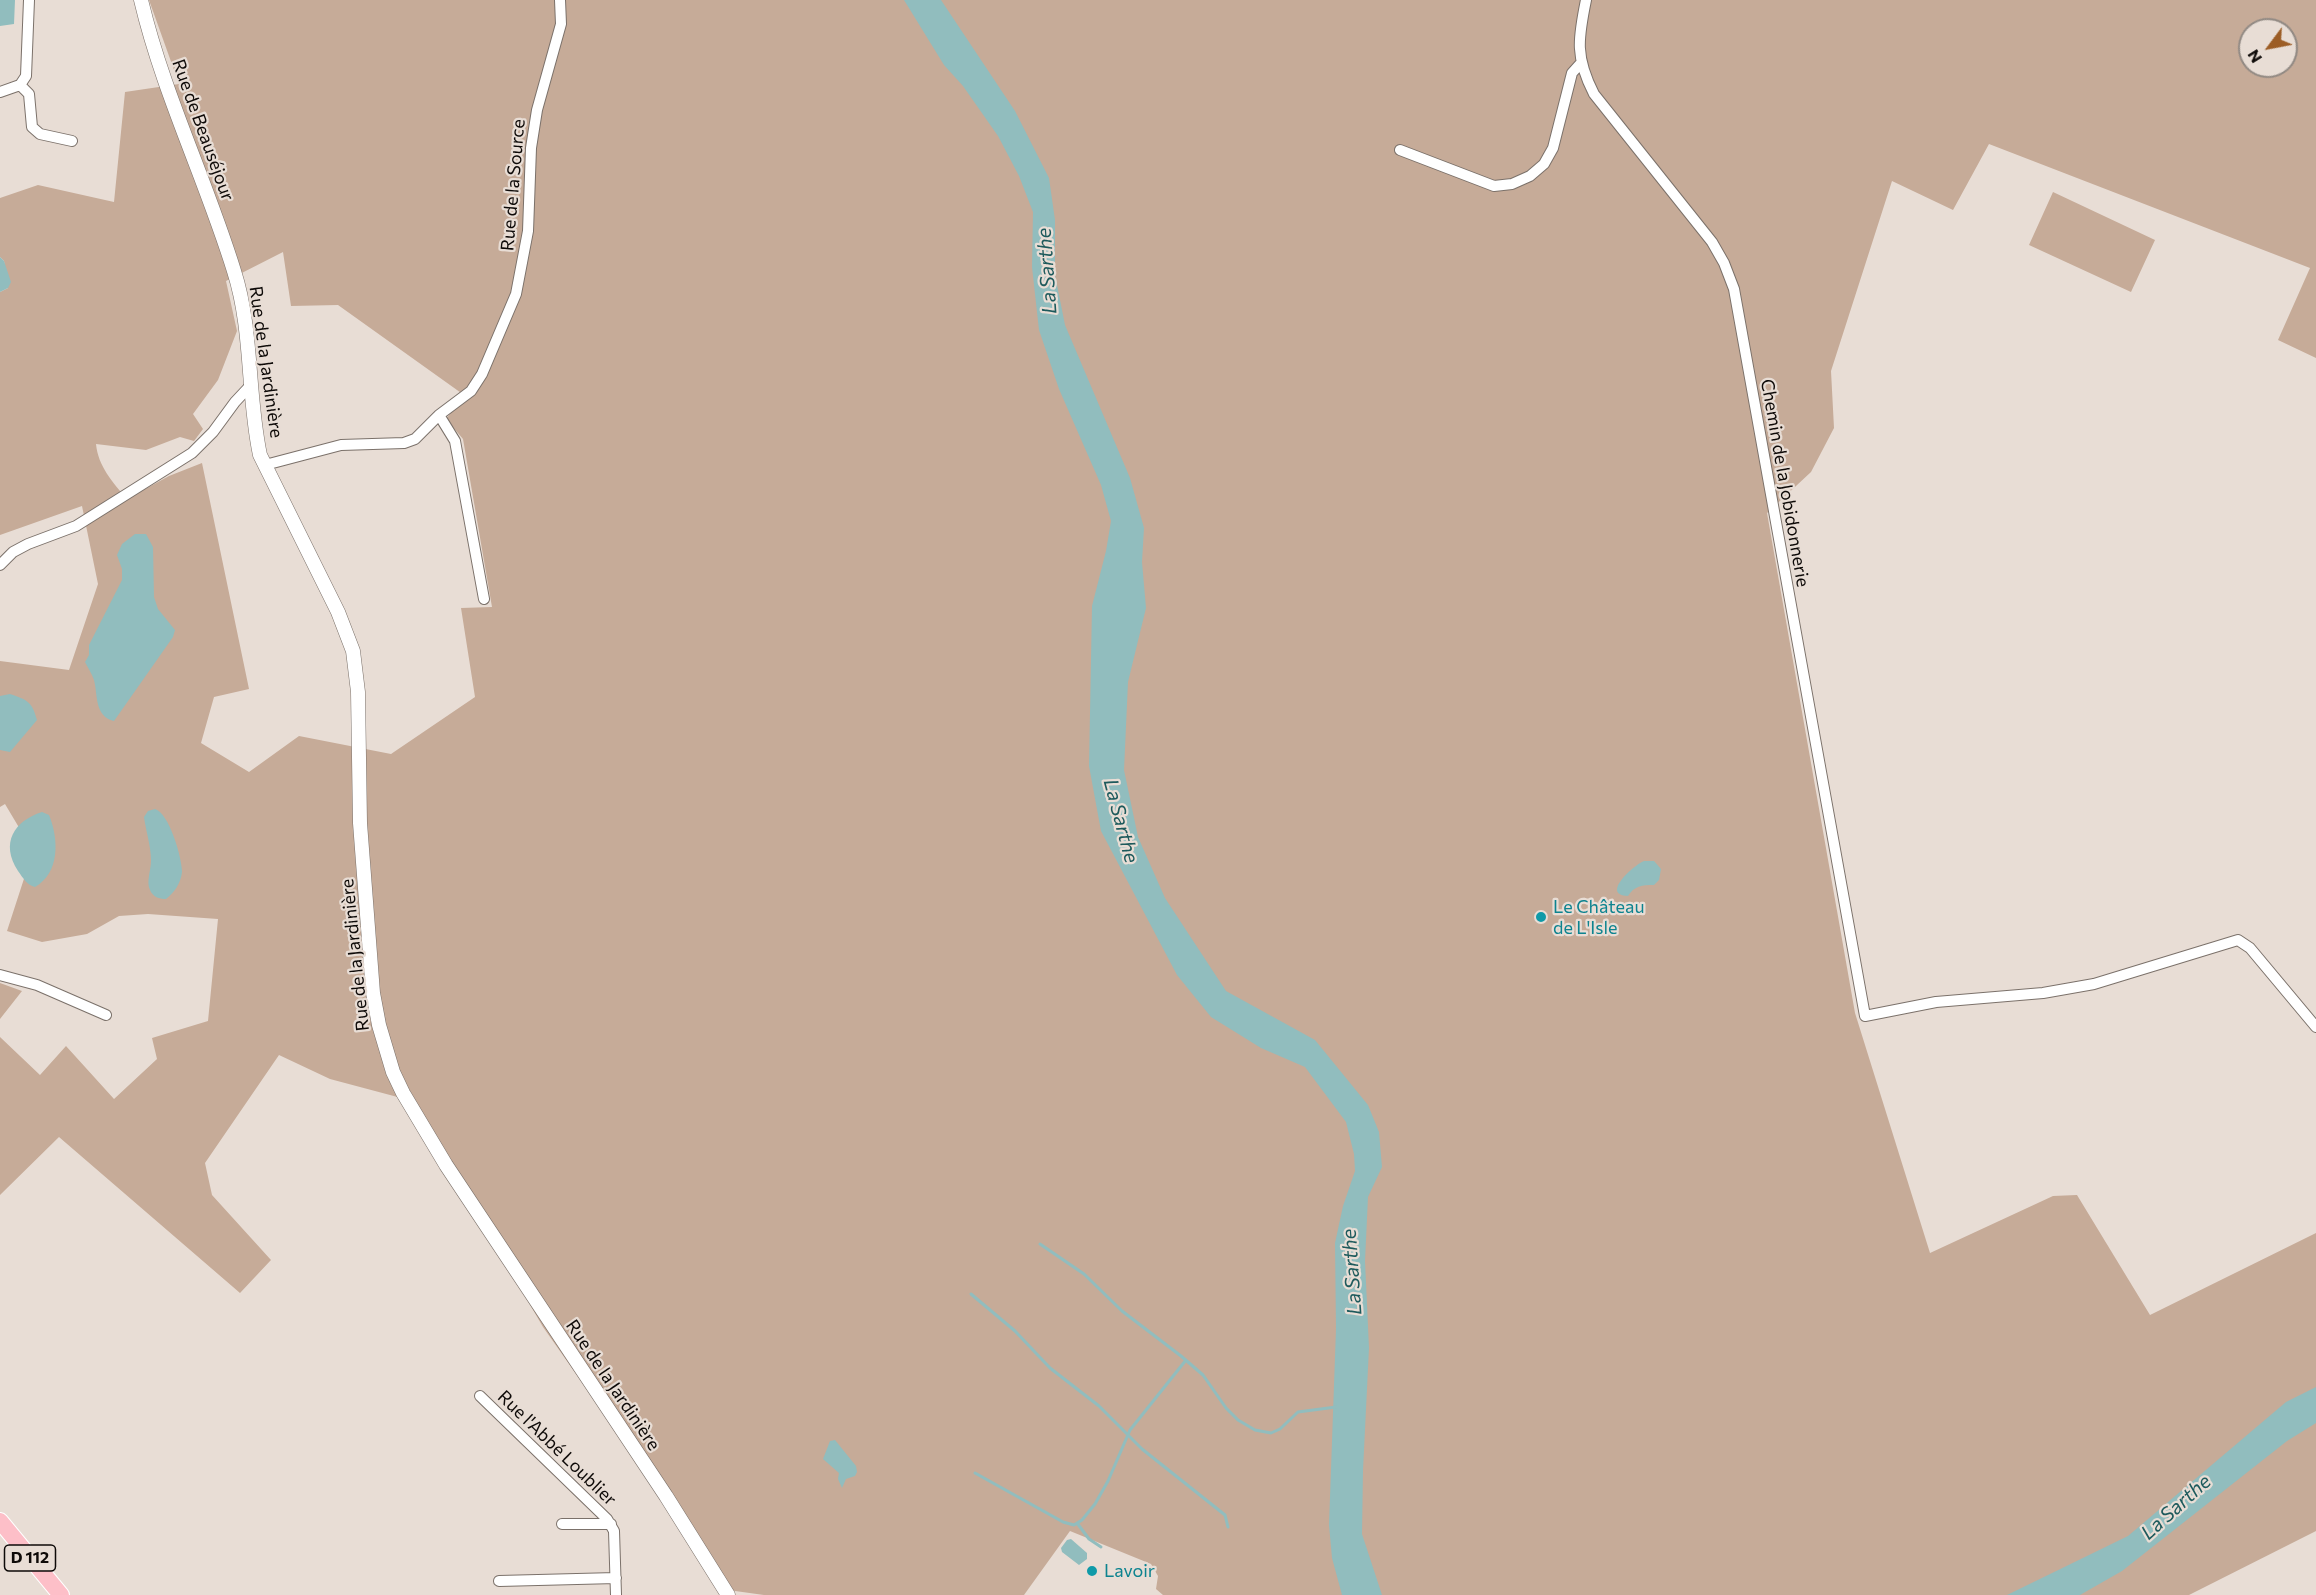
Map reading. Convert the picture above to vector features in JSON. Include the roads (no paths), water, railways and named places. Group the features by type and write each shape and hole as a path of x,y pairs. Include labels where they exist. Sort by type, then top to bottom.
{"main road":[{"name":"D 112","path":"0,1521 61,1595"}],"street":[{"path":"0,92 20,85 26,76 29,0"},
{"name":"Rue de Beauséjour","path":"141,0 165,78 234,271"},
{"name":"Rue de la Source","path":"265,465 341,445 404,443 415,439 439,415 471,391 482,374 516,294 528,231 531,147 537,110 561,24 560,0"},
{"name":"Chemin de la Jobidonnerie","path":"1586,0 1579,34 1581,63 1594,94 1712,242 1724,263 1734,289 1865,1016 1936,1002 2043,993 2094,984 2238,940 2250,948 2316,1027"},
{"path":"1400,150 1494,186 1512,184 1530,176 1544,164 1553,148 1572,73 1581,63"},
{"path":"20,85 29,94 32,127 40,134 72,141"},
{"name":"Rue de la Jardinière","path":"234,271 245,322 255,430 265,465 338,612 353,651 358,692 360,823 374,993 379,1026 393,1071 429,1139 666,1496 728,1595"},
{"path":"0,566 13,552 76,526 192,453 213,432 250,386"},
{"path":"439,415 455,441 484,598"},
{"path":"0,975 37,985 106,1016"},
{"name":"Rue l'Abbé Loublier","path":"480,1396 611,1524 614,1531 616,1595"},
{"path":"562,1524 611,1524"},
{"path":"499,1581 616,1578"}],"water":[{"path":"0,0 15,0 14,24 0,26"},
{"name":"La Sarthe","path":"904,0 941,0 1015,111 1049,178 1055,220 1055,275 1065,325 1130,478 1144,528 1142,562 1146,608 1128,682 1124,770 1138,837 1165,898 1226,991 1315,1040 1368,1105 1379,1132 1382,1167 1368,1197 1365,1261 1369,1348 1362,1534 1382,1595 1342,1595 1332,1558 1329,1525 1336,1329 1335,1243 1343,1206 1355,1171 1354,1154 1346,1122 1305,1067 1261,1048 1211,1017 1177,975 1101,831 1089,766 1092,606 1111,521 1101,485 1059,389 1039,330 1032,267 1033,212 1019,176 998,136 963,86 944,65"},
{"path":"0,257 4,261 11,282 8,288 0,292"},
{"path":"135,534 146,534 153,547 154,597 158,609 175,630 173,637 114,721 103,715 100,710 94,680 85,662 89,655 89,645 122,580 122,569 117,555 122,544"},
{"path":"10,694 28,702 37,720 10,752 0,750 0,696"},
{"path":"155,809 165,818 170,827 182,872 179,884 166,899 153,894 148,883 151,855 144,817 148,811"},
{"path":"42,812 49,815 56,845 49,873 35,887 27,883 18,871 10,851 10,842 17,827"},
{"path":"1644,861 1654,861 1661,869 1659,880 1654,885 1636,888 1628,896 1620,894 1617,891 1622,880 1633,868"},
{"name":"La Sarthe","path":"2316,1387 2316,1423 2287,1441 2122,1571 2080,1595 2007,1595 2128,1536 2286,1402"},
{"path":"835,1440 856,1466 857,1472 855,1476 846,1479 842,1488 838,1479 839,1473 823,1459 830,1441"},
{"path":"1071,1539 1087,1553 1087,1559 1079,1565 1062,1552 1061,1548 1067,1540"}],"waterway":[{"path":"1040,1244 1084,1274 1122,1311 1203,1375 1226,1408 1238,1420 1255,1430 1271,1433 1280,1429 1298,1412 1336,1407"},
{"path":"971,1294 1015,1331 1050,1368 1099,1406 1142,1449 1225,1515 1228,1527"},
{"path":"975,1473 1063,1522 1074,1525 1082,1520 1095,1504 1108,1481 1130,1430 1186,1360"},
{"path":"1077,1523 1089,1539 1101,1547"}],"place":[{"name":"Le Château de L'Isle","path":"1541,917"},
{"name":"Lavoir","path":"1092,1571"}]}
